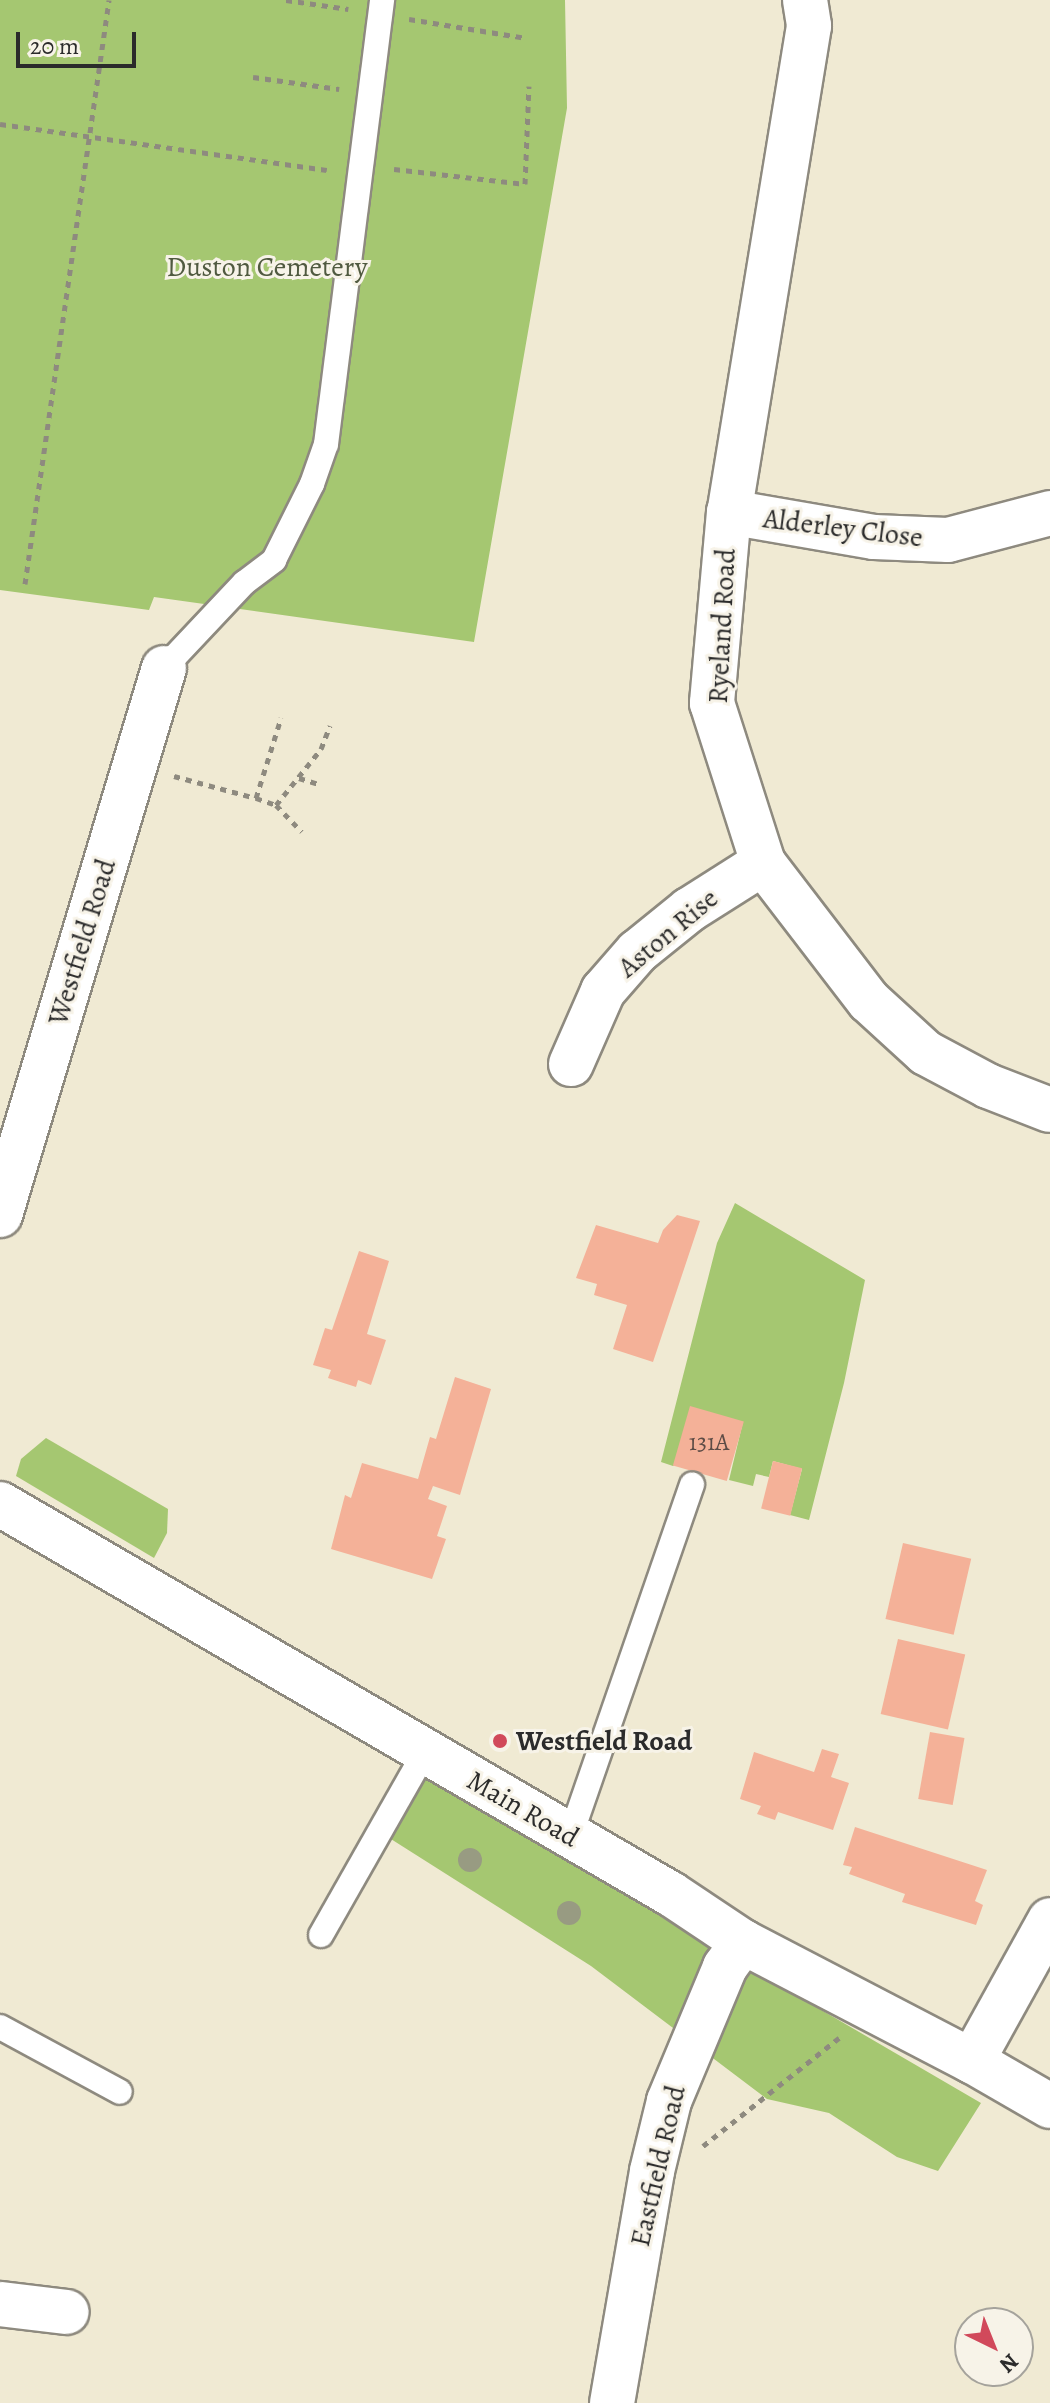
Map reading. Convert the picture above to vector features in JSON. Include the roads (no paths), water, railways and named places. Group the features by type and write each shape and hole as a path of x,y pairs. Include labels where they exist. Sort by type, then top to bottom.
{"street":[{"name":"Ryeland Road","path":"805,0 809,26 729,512 712,703 763,863 869,1001 926,1053 988,1086 1050,1110"},
{"name":"Alderley Close","path":"729,512 874,537 948,540 1050,513"},
{"name":"Westfield Road","path":"0,1215 164,668"},
{"name":"Aston Rise","path":"571,1064 603,991 637,952 689,910 763,863"},
{"name":"Main Road","path":"0,1504 671,1894 743,1942 972,2061 1050,2106"},
{"path":"972,2061 1050,1920"},
{"name":"Eastfield Road","path":"612,2403 652,2171 669,2101 692,2039 725,1967 743,1942"},
{"path":"0,2304 67,2312"}],"lane":[{"path":"164,668 244,583 274,560 312,484 326,444 382,0"},
{"path":"570,1837 692,1485"},
{"path":"321,1935 425,1752"},
{"path":"0,2027 120,2092"}],"place":[{"name":"Westfield Road","path":"500,1741"}],"park label":[{"name":"Duston Cemetery","path":"267,267"}]}
